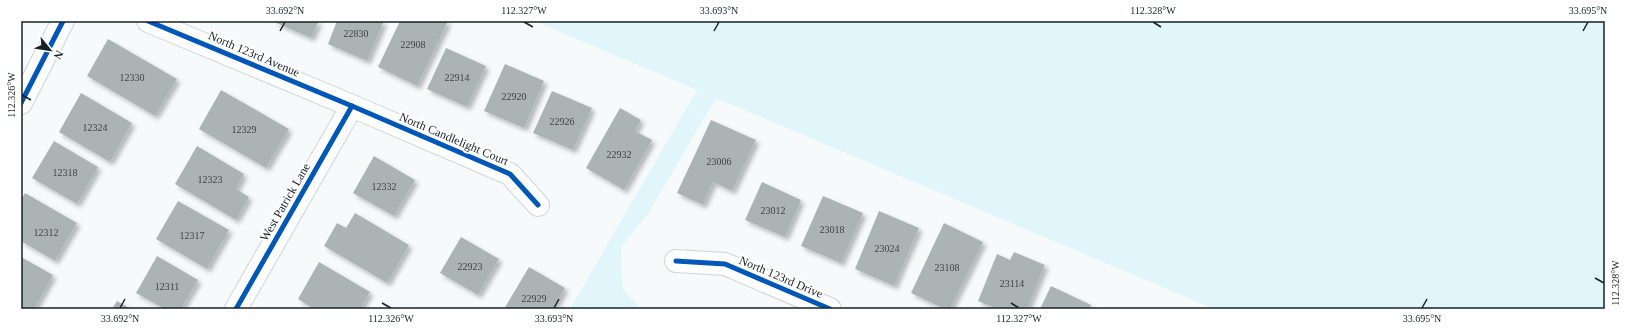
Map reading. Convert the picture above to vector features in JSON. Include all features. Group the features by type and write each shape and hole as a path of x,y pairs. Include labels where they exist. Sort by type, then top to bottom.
{"street":[{"path":"21,103 64,21"},
{"name":"North 123rd Avenue","path":"148,21 352,106"},
{"name":"North Candlelight Court","path":"352,106 510,174 538,206"},
{"name":"West Patrick Lane","path":"236,309 352,106"},
{"name":"North 123rd Drive","path":"676,261 725,264 830,309"}],"shaded area":[{"path":"534,21 1605,21 1605,309 1214,309 716,98 648,214 621,247 623,290 642,309 570,309 697,90"}],"building":[{"path":"272,21 319,21 311,38"},
{"path":"337,21 384,21 367,61 328,44"},
{"path":"400,21 448,21 417,86 378,67"},
{"path":"108,39 177,79 155,116 87,76"},
{"path":"446,48 486,66 467,107 427,89"},
{"path":"505,64 544,81 524,128 484,111"},
{"path":"221,90 289,129 266,168 199,129"},
{"path":"552,91 592,108 573,150 533,133"},
{"path":"81,93 132,123 110,162 59,132"},
{"path":"620,108 641,120 635,131 652,140 624,190 586,168"},
{"path":"711,120 756,140 732,191 713,182 703,205 677,193"},
{"path":"54,141 98,167 77,204 32,178"},
{"path":"197,146 244,174 236,189 249,197 236,220 175,184"},
{"path":"374,156 415,180 394,216 353,193"},
{"path":"762,182 801,200 785,237 745,220"},
{"path":"25,193 77,223 55,261 21,241 21,200"},
{"path":"823,196 863,213 841,263 801,246"},
{"path":"178,201 229,230 207,269 156,239"},
{"path":"879,211 919,228 894,286 855,269"},
{"path":"355,213 409,245 387,283 324,246 337,223 346,228"},
{"path":"944,223 983,242 950,309 945,309 911,293"},
{"path":"461,237 499,259 478,295 440,273"},
{"path":"1014,252 1045,265 1027,309 997,309 978,301 997,254 1010,260"},
{"path":"157,256 198,280 181,309 165,309 136,293"},
{"path":"21,257 53,275 34,309 25,309 21,307"},
{"path":"319,262 370,292 360,309 314,309 298,299"},
{"path":"529,267 565,288 553,309 504,309"},
{"path":"1051,286 1091,305 1089,309 1040,309"},
{"path":"117,301 131,309 112,309"}],"cycle path":[{"path":"21,103 63,21"},
{"path":"148,21 510,174 538,205"},
{"path":"236,309 352,106"},
{"path":"676,261 725,264 830,309"}]}
